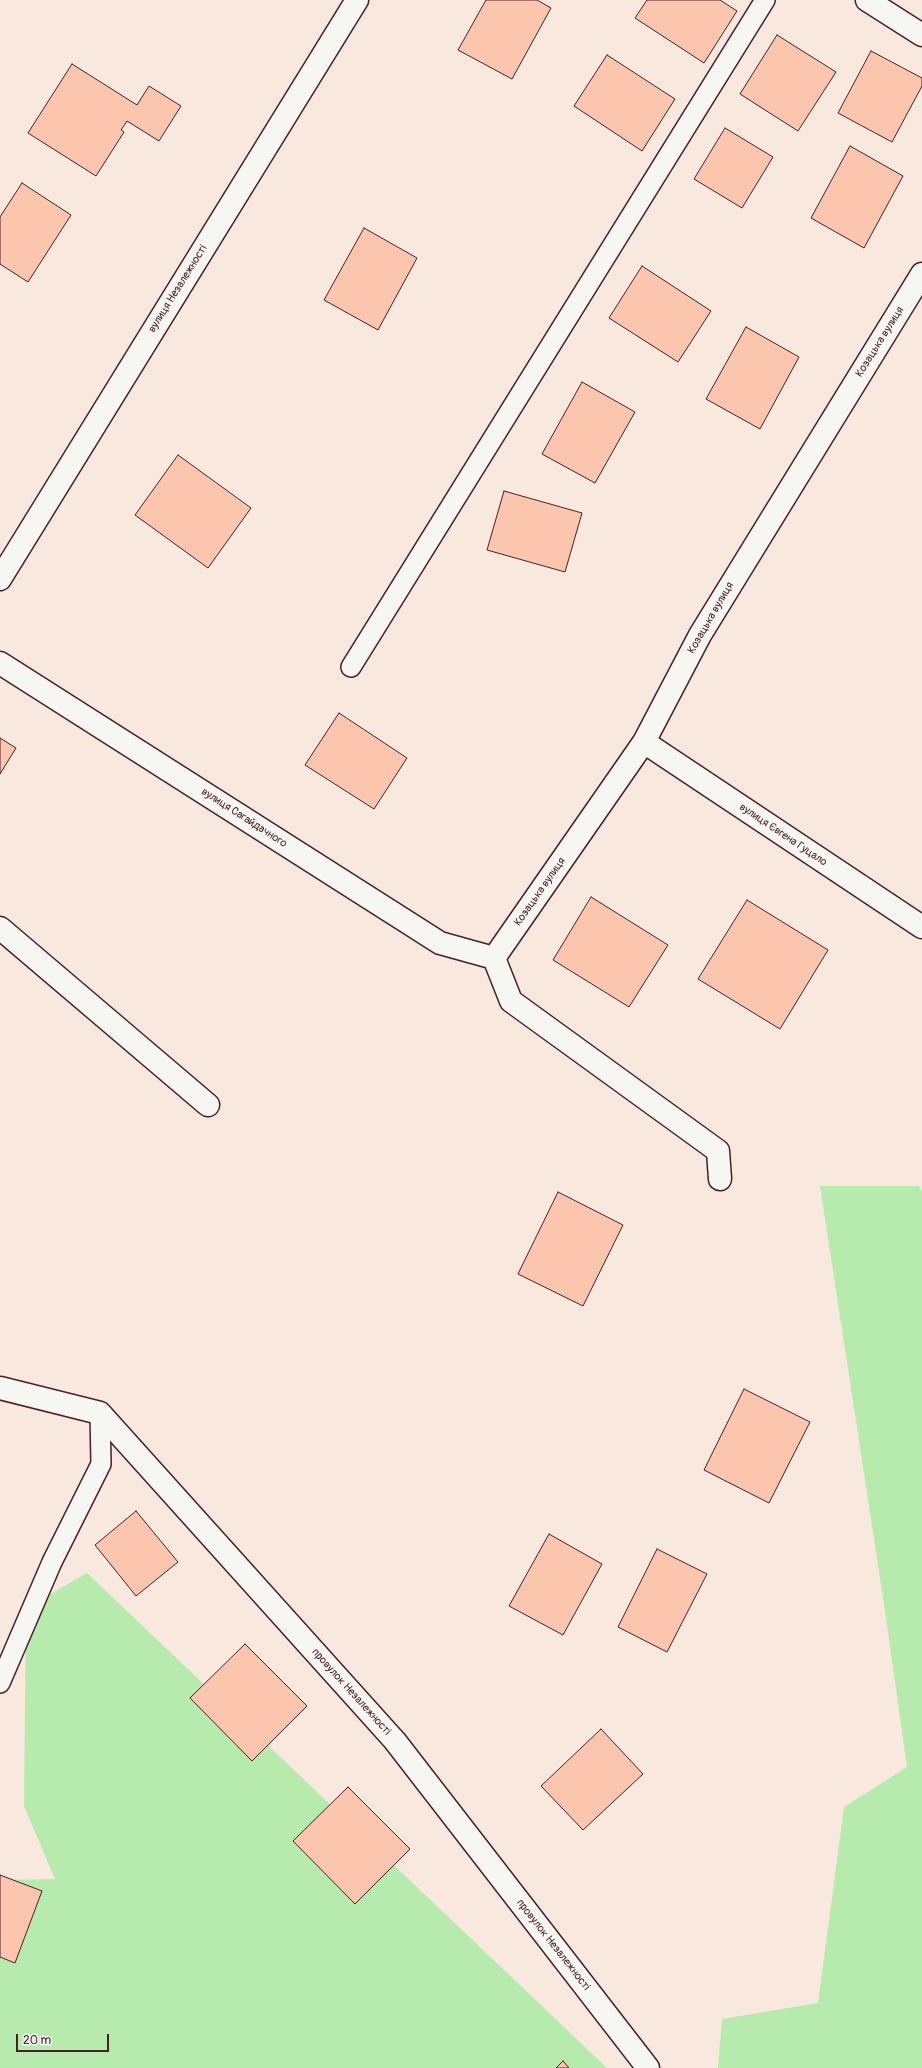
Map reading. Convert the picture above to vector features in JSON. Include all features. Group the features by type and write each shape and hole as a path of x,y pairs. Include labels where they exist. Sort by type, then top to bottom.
{"street":[{"name":"вулиця Незалежності","path":"0,579 357,0"},
{"path":"867,0 922,35"},
{"name":"Козацька вулиця","path":"494,958 644,742 700,635 922,274"},
{"name":"вулиця Сагайдачного","path":"0,663 440,943 494,958"},
{"name":"вулиця Євгена Гуцало","path":"644,742 922,927"},
{"path":"0,928 208,1105"},
{"path":"494,958 511,1001 718,1151 720,1179"},
{"path":"0,1388 100,1413"},
{"name":"провулок Незалежності","path":"100,1413 395,1741 648,2068"}],"lane":[{"path":"351,667 765,0"},
{"path":"0,1683 52,1562 101,1464 100,1413"}],"green space":[{"path":"820,1186 919,1186 922,1192 922,2068 718,2068 722,2019 818,2003 844,1807 907,1767 884,1604"},
{"path":"87,1573 607,2068 0,2068 0,1880 55,1879 24,1806 26,1608"}],"building":[{"path":"486,0 537,0 551,8 512,79 458,50"},
{"path":"647,0 720,0 737,11 704,63 635,18"},
{"path":"777,35 836,72 798,131 740,94"},
{"path":"871,51 922,78 922,86 892,142 838,113"},
{"path":"607,55 675,99 642,151 574,106"},
{"path":"72,64 137,105 149,86 181,106 159,141 127,121 121,130 124,132 96,176 28,133"},
{"path":"725,128 773,157 742,208 694,179"},
{"path":"850,146 903,176 864,248 811,218"},
{"path":"22,183 71,215 28,282 0,264 0,217"},
{"path":"364,228 417,258 378,330 324,300"},
{"path":"642,266 711,311 678,362 609,318"},
{"path":"746,327 799,357 760,429 706,399"},
{"path":"582,382 635,412 595,483 542,454"},
{"path":"178,455 251,508 208,568 135,515"},
{"path":"504,491 582,513 565,572 487,550"},
{"path":"339,713 407,758 374,809 305,765"},
{"path":"0,738 16,748 0,774"},
{"path":"591,897 668,945 629,1007 553,960"},
{"path":"747,900 828,950 780,1029 698,979"},
{"path":"558,1192 623,1225 583,1306 518,1274"},
{"path":"744,1389 810,1422 769,1503 704,1470"},
{"path":"136,1511 178,1562 136,1596 95,1545"},
{"path":"549,1534 602,1564 563,1635 509,1606"},
{"path":"657,1549 707,1574 667,1652 618,1627"},
{"path":"245,1644 307,1706 252,1761 190,1698"},
{"path":"601,1729 643,1774 583,1830 541,1786"},
{"path":"348,1787 410,1849 355,1904 293,1841"},
{"path":"0,1875 42,1891 15,1963 0,1957"},
{"path":"563,2061 569,2068 556,2068"}]}
